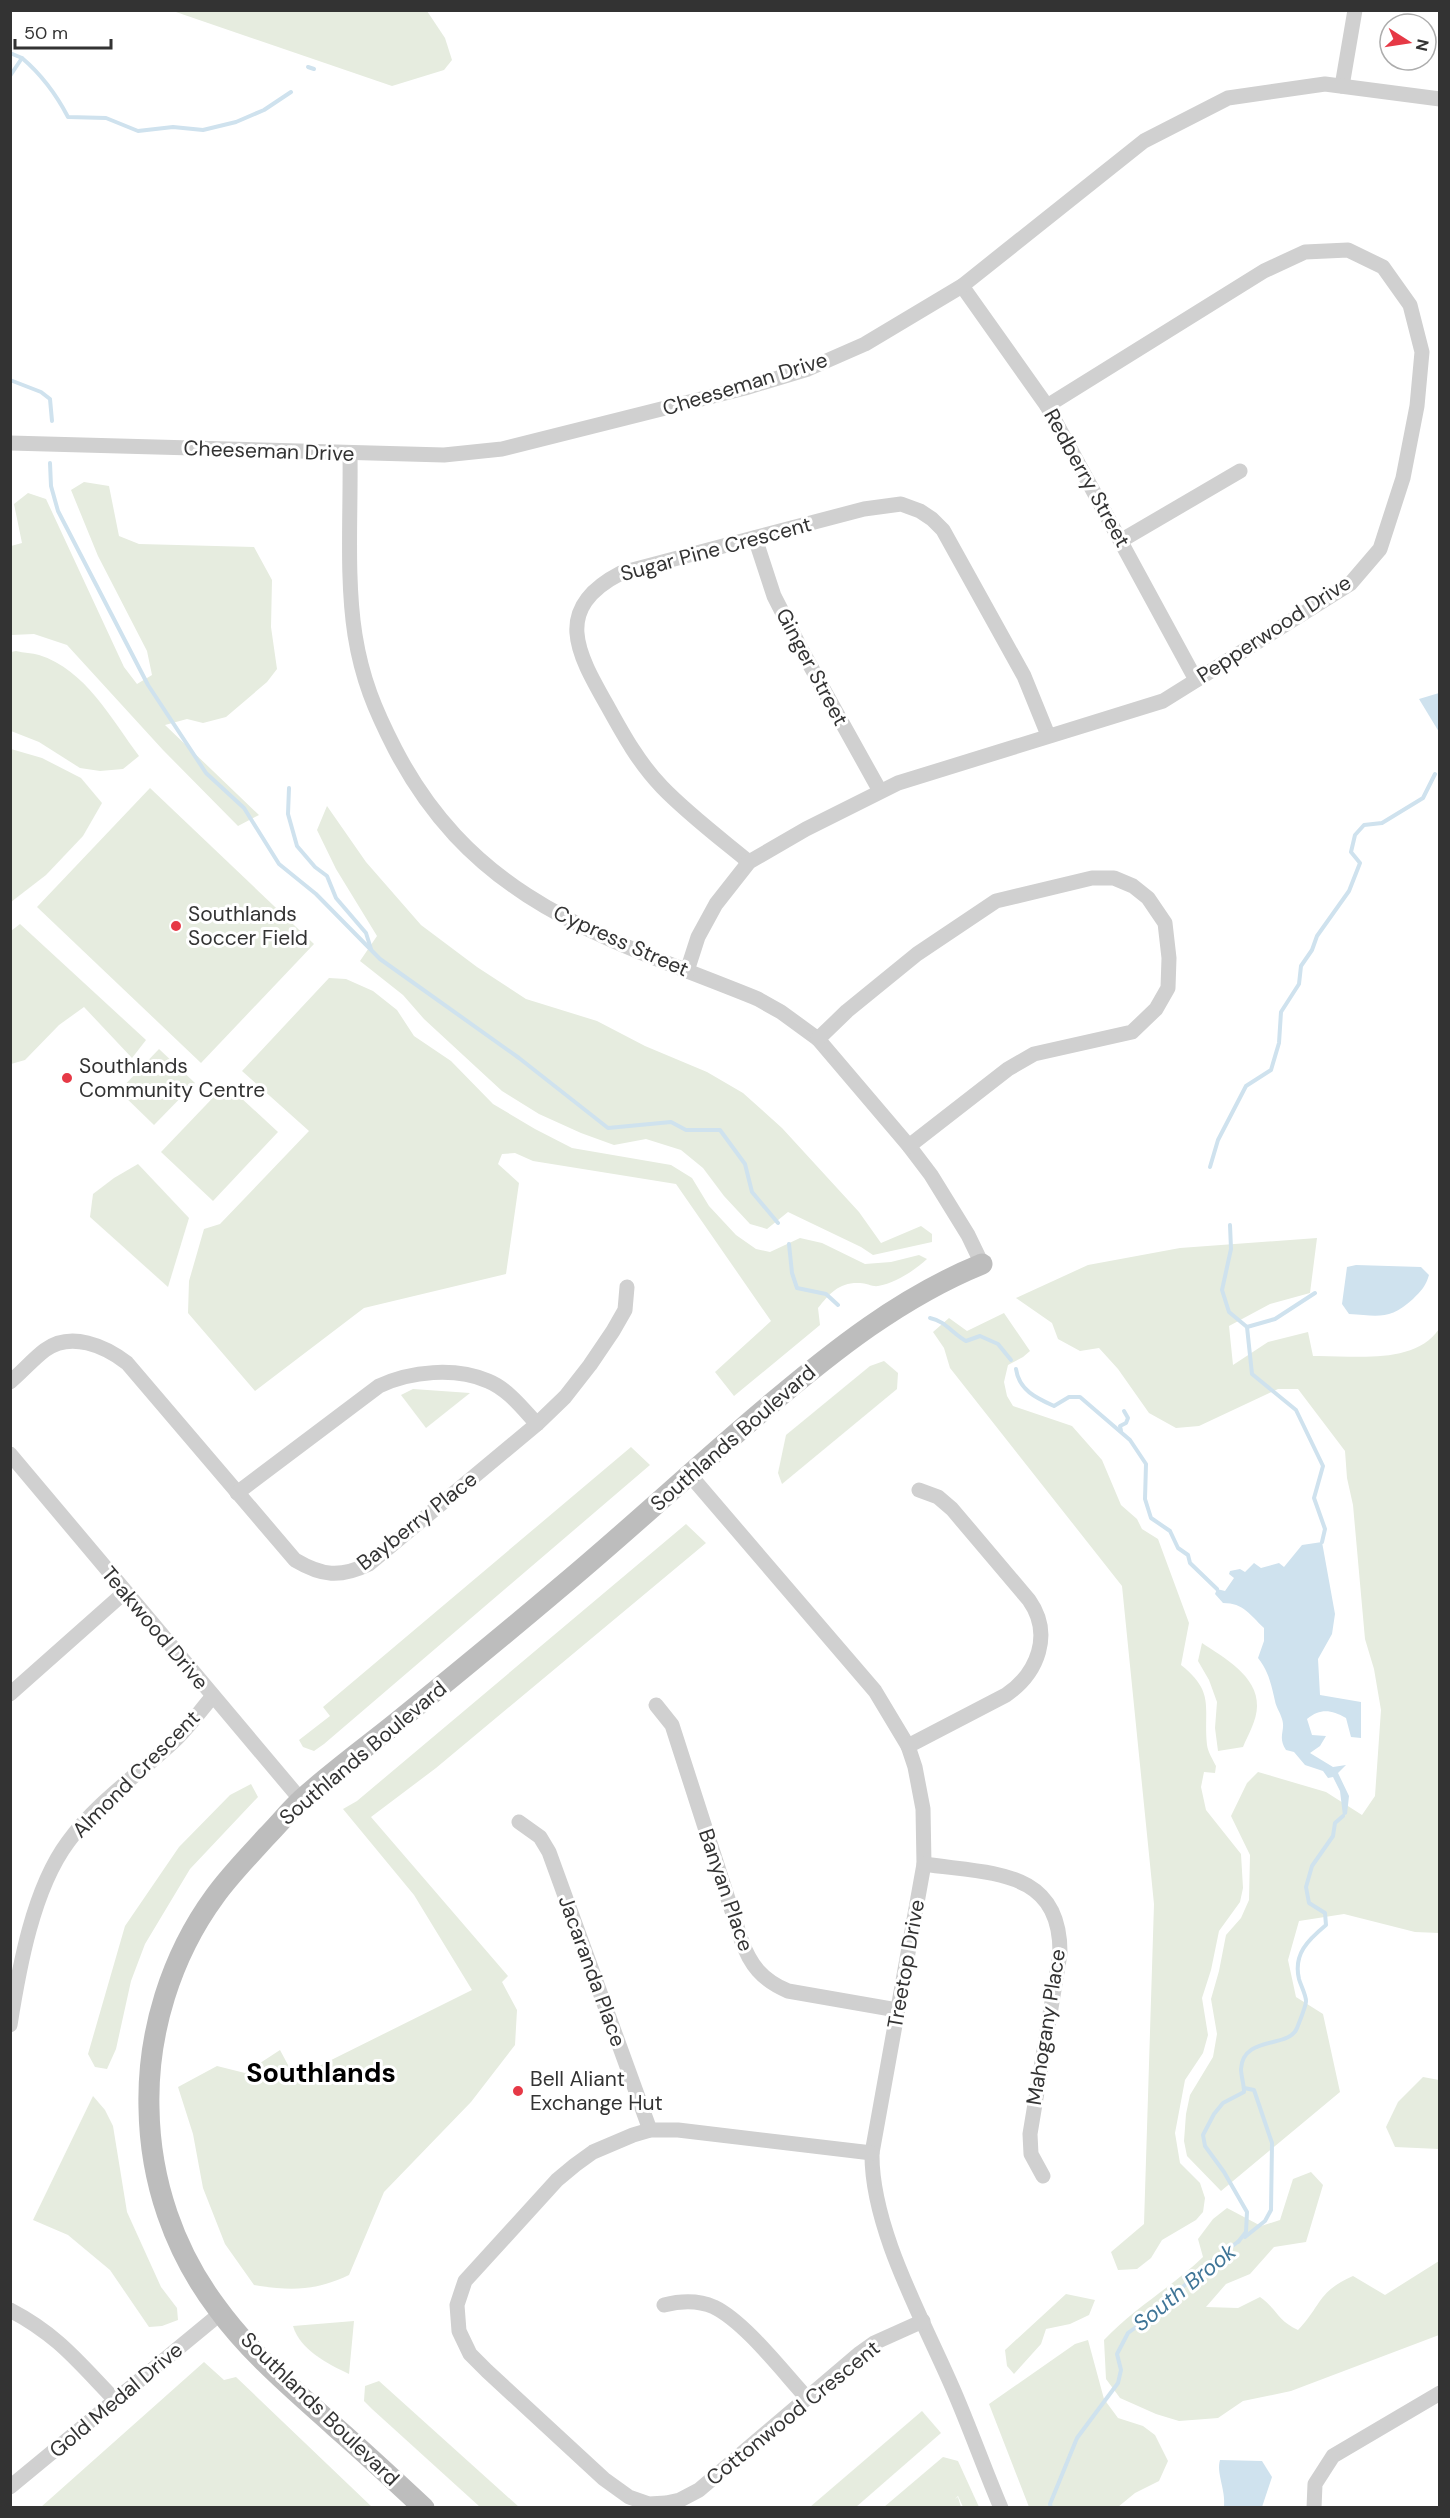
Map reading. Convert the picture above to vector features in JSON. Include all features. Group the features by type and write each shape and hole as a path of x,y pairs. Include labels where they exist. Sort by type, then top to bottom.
{"main road":[{"name":"Southlands Boulevard","path":"424,2508 283,2380 221,2313 200,2284 179,2246 155,2172 149,2130 148,2098 153,2043 163,2001 194,1929 216,1894 301,1800 533,1611 689,1474 850,1339 902,1304 953,1276 982,1264"}],"street":[{"path":"1342,86 1355,10"},
{"name":"Cheeseman Drive","path":"10,443 350,454 444,455 502,449 745,388 808,369 865,344 962,286 1144,141 1228,98 1325,84 1440,99"},
{"name":"Pepperwood Drive","path":"687,971 698,937 716,904 749,862 880,790 1048,735 1163,701 1350,584 1380,549 1402,478 1417,406 1422,352 1410,305 1383,267 1348,250 1305,252 1264,271 1047,406"},
{"name":"Redberry Street","path":"962,286 1047,406 1122,540 1196,680"},
{"name":"Cypress Street","path":"350,454 355,634 365,684 374,708 416,784 444,824 472,855 506,883 552,912 598,936 758,999 781,1012 818,1039 909,1146 936,1184 982,1264"},
{"path":"1122,540 1240,471"},
{"name":"Sugar Pine Crescent","path":"749,862 682,806 639,762 587,672 578,646 578,622 581,607 590,594 605,581 621,573 864,509 901,504 920,511 943,530 955,551 1024,676 1048,735"},
{"name":"Ginger Street","path":"755,538 774,596 880,790"},
{"path":"818,1039 847,1011 917,954 996,901 1092,878 1114,878 1133,886 1148,898 1165,923 1169,958 1168,988 1156,1009 1132,1032 1034,1054 1008,1069 909,1146"},
{"name":"Bayberry Place","path":"10,1382 46,1349 60,1343 85,1341 112,1352 127,1363 295,1560 313,1571 350,1573 369,1564 537,1424 565,1397 602,1348 625,1310 627,1287"},
{"path":"237,1493 379,1386 399,1377 441,1373 466,1375 489,1381 506,1392 537,1424"},
{"name":"Teakwood Drive","path":"10,1454 301,1800"},
{"name":"Treetop Drive","path":"689,1474 875,1691 908,1746 923,1809 924,1864 872,2153 872,2175 876,2199 888,2236 1001,2508"},
{"path":"908,1746 1019,1686 1034,1666 1041,1638 1037,1611 1029,1600 956,1513 938,1497 919,1490"},
{"path":"10,1694 125,1592"},
{"name":"Almond Crescent","path":"10,2025 20,1965 29,1931 58,1857 90,1816 176,1739 213,1696"},
{"name":"Banyan Place","path":"656,1705 672,1725 741,1939 756,1971 774,1985 788,1991 897,2010"},
{"name":"Jacaranda Place","path":"519,1822 540,1837 549,1852 650,2130"},
{"name":"Mahogany Place","path":"924,1864 1022,1881 1044,1899 1055,1916 1060,1939 1060,1954 1030,2134 1032,2154 1043,2176"},
{"name":"Cottonwood Crescent","path":"872,2153 693,2131 650,2130 615,2141 575,2165 557,2180 465,2281 457,2305 459,2331 470,2354 604,2479 629,2498 649,2504 673,2503 699,2490 874,2343 923,2321"},
{"path":"664,2305 680,2301 713,2307 745,2331 807,2398"},
{"path":"10,2310 55,2338 115,2400"},
{"name":"Gold Medal Drive","path":"10,2487 221,2313"},
{"path":"1314,2508 1315,2484 1333,2456 1440,2392"}],"shaded area":[{"path":"173,11 427,11 445,38 452,60 444,70 392,86"},
{"path":"84,482 109,486 119,536 139,544 254,547 272,580 271,627 277,669 267,682 226,717 203,723 187,719 165,725 259,815 238,826 163,750 67,645 34,634 11,635 11,546 22,543 14,504 28,493 46,499 124,667 137,684 152,675 147,651 98,556 71,490"},
{"path":"11,652 39,655 70,672 96,697 139,756 123,769 100,771 80,768 39,742 11,731"},
{"path":"11,749 42,758 81,778 102,803 83,836 46,875 11,902"},
{"name":"Southlands Soccer Field","path":"150,788 314,944 201,1063 37,907"},
{"path":"327,806 366,862 421,925 477,967 526,999 597,1021 645,1046 707,1072 743,1093 782,1128 859,1212 881,1243 921,1226 932,1234 932,1242 873,1255 788,1212 767,1229 750,1224 724,1196 703,1168 681,1150 646,1139 614,1145 539,1114 502,1091 424,1019 403,995 360,961 377,936 336,869 317,830"},
{"path":"20,924 146,1040 132,1058 84,1007 59,1025 25,1060 11,1064 11,931"},
{"path":"329,978 346,979 373,991 397,1010 414,1036 451,1061 493,1104 535,1129 572,1148 671,1165 692,1178 709,1206 736,1235 756,1249 770,1252 800,1238 822,1243 865,1264 891,1262 919,1255 927,1259 905,1276 892,1282 876,1286 862,1283 846,1284 836,1290 818,1308 820,1325 734,1396 715,1372 771,1321 676,1184 533,1161 515,1153 502,1154 498,1164 519,1183 506,1274 364,1308 255,1391 188,1313 189,1281 204,1229 220,1224 309,1131 242,1071"},
{"path":"159,1049 195,1083 154,1125 119,1091"},
{"path":"226,1084 278,1132 213,1201 161,1152"},
{"path":"138,1164 189,1218 168,1287 90,1217 93,1194"},
{"path":"1317,1238 1310,1293 1270,1304 1229,1326 1233,1365 1268,1342 1308,1332 1313,1356 1363,1357 1398,1354 1414,1349 1428,1341 1439,1329 1439,1933 1415,1932 1344,1914 1299,1921 1288,1960 1296,1997 1323,2014 1340,2092 1221,2191 1187,2156 1184,2141 1190,2095 1213,2057 1217,2034 1211,1999 1226,1935 1241,1918 1249,1900 1250,1855 1231,1816 1247,1783 1258,1772 1326,1792 1362,1815 1375,1796 1381,1710 1374,1669 1365,1639 1353,1505 1347,1478 1345,1451 1298,1389 1278,1389 1199,1426 1176,1428 1149,1413 1118,1369 1099,1348 1080,1351 1058,1339 1052,1323 1016,1298 1088,1265 1180,1248"},
{"path":"1004,1313 1030,1351 1008,1365 1004,1382 1007,1396 1013,1406 1072,1426 1102,1460 1121,1505 1137,1519 1142,1529 1158,1539 1189,1623 1181,1665 1199,1684 1206,1701 1207,1745 1216,1766 1215,1773 1204,1772 1201,1787 1206,1810 1241,1854 1243,1888 1240,1902 1219,1931 1211,1970 1202,1998 1208,2035 1203,2053 1185,2080 1175,2133 1180,2163 1200,2183 1205,2198 1203,2212 1196,2220 1162,2240 1151,2258 1137,2269 1118,2270 1111,2252 1144,2224 1154,1904 1122,1586 950,1368 944,1348 933,1332 949,1318 967,1331"},
{"path":"884,1361 898,1373 897,1389 782,1484 778,1473 786,1435 870,1366"},
{"path":"413,1389 470,1393 426,1428 401,1395"},
{"path":"631,1447 650,1465 324,1744 314,1751 303,1747 299,1740 330,1716 323,1707"},
{"path":"686,1524 706,1543 436,1768 371,1817 508,1976 502,1982 517,2010 515,2045 471,2102 384,2192 349,2275 314,2287 291,2289 254,2285 225,2244 203,2188 193,2134 178,2087 217,2066 245,2073 280,2050 295,2078 472,1990 414,1895 343,1809 357,1801"},
{"path":"1202,1643 1238,1668 1252,1685 1256,1695 1256,1717 1243,1747 1218,1751 1215,1728 1217,1702 1209,1680 1198,1661"},
{"path":"251,1784 258,1797 190,1869 145,1944 131,1981 116,2049 107,2069 95,2067 88,2054 125,1926 179,1847 230,1795"},
{"path":"1423,2077 1439,2080 1439,2149 1395,2147 1386,2127 1398,2102"},
{"path":"93,2096 105,2110 113,2126 127,2212 161,2287 177,2308 178,2320 162,2326 149,2327 110,2270 68,2235 33,2220"},
{"path":"1311,2172 1323,2185 1306,2242 1274,2247 1250,2274 1226,2284 1206,2307 1238,2308 1260,2297 1281,2319 1298,2330 1326,2294 1353,2276 1385,2295 1439,2261 1439,2335 1291,2391 1243,2401 1218,2418 1179,2421 1156,2414 1120,2398 1106,2379 1104,2340 1203,2257 1198,2239 1213,2219 1227,2208 1261,2226 1280,2220 1293,2179"},
{"path":"1066,2294 1095,2300 1089,2315 1070,2324 1046,2329 1041,2344 1014,2374 1007,2366 1005,2350"},
{"path":"354,2321 349,2374 324,2361 308,2349 293,2326"},
{"path":"1088,2340 1104,2399 1118,2418 1143,2426 1155,2435 1168,2461 1159,2481 1135,2493 1118,2507 1029,2507 989,2404 1075,2344"},
{"path":"204,2362 224,2380 236,2377 372,2507 41,2507"},
{"path":"379,2381 519,2507 480,2507 364,2401 365,2386"},
{"path":"922,2411 941,2433 856,2507 810,2507"},
{"path":"943,2457 958,2461 979,2507 963,2507 958,2496 955,2499 958,2497 961,2507 884,2507"}],"water":[{"path":"1440,693 1439,732 1419,699"},
{"path":"1356,1265 1421,1267 1429,1275 1425,1285 1413,1299 1391,1314 1376,1316 1349,1314 1342,1304 1347,1267"},
{"path":"1322,1542 1335,1614 1332,1634 1318,1659 1320,1695 1361,1702 1361,1738 1351,1737 1346,1718 1336,1713 1326,1711 1307,1719 1312,1735 1326,1736 1320,1746 1310,1753 1333,1767 1346,1765 1338,1773 1349,1796 1347,1814 1343,1816 1340,1791 1333,1777 1328,1778 1323,1771 1305,1765 1294,1752 1286,1750 1283,1745 1282,1719 1267,1673 1258,1658 1264,1641 1264,1628 1242,1607 1223,1603 1215,1594 1217,1589 1225,1591 1234,1578 1229,1574 1230,1571 1240,1569 1245,1572 1254,1563 1261,1568 1279,1563 1284,1567 1302,1545"},
{"path":"1220,2460 1262,2461 1272,2477 1262,2507 1224,2507 1219,2470"}],"waterway":[{"path":"10,53 22,58 10,76"},
{"path":"22,58 48,85 68,117 106,118 138,131 173,127 203,130 236,122 264,110 291,92"},
{"path":"308,67 314,69"},
{"path":"10,380 41,392 50,399 52,421"},
{"path":"50,463 51,486 58,511 148,685 206,773 244,808 279,864 316,894 380,959 519,1058 608,1128 671,1122 686,1130 720,1130 745,1164 752,1192 778,1223"},
{"name":"South Brook","path":"1210,1167 1218,1140 1246,1086 1271,1070 1279,1043 1281,1012 1299,984 1301,966 1312,950 1317,936 1349,891 1360,863 1351,852 1355,835 1364,825 1382,823 1423,798 1435,774"},
{"path":"289,788 288,814 297,846 315,867 327,876 336,898 366,933 371,949"},
{"name":"South Brook","path":"1230,1225 1231,1249 1222,1290 1229,1312 1247,1327 1252,1374 1296,1410 1323,1466 1314,1498 1325,1529 1322,1542"},
{"path":"789,1244 792,1273 797,1288 826,1294 838,1305"},
{"path":"1247,1327 1275,1319 1315,1293"},
{"path":"930,1318 940,1322 966,1341 980,1336 998,1344 1011,1360"},
{"path":"1016,1369 1021,1383 1035,1396 1054,1406 1069,1397 1080,1397 1130,1440 1146,1464 1145,1499 1151,1518 1170,1531 1178,1548 1188,1555 1190,1563 1217,1589"},
{"path":"1121,1431 1120,1426 1126,1423 1128,1418 1124,1411"},
{"path":"1238,2242 1246,2232 1247,2212 1224,2172 1205,2146 1203,2135 1214,2114 1223,2103 1244,2092 1241,2069 1249,2051 1285,2038 1297,2028 1306,2001 1299,1979 1298,1962 1308,1942 1326,1925 1325,1913 1309,1903 1306,1887 1312,1866 1333,1836 1335,1823 1343,1816"},
{"name":"South Brook","path":"1244,2088 1254,2090 1272,2143 1271,2210 1265,2221 1245,2237"},
{"name":"South Brook","path":"1051,2508 1050,2504 1077,2438 1118,2383 1121,2370 1117,2354 1128,2333 1151,2316 1208,2264 1239,2241"}],"place":[{"name":"Southlands Soccer Field","path":"176,926"},
{"name":"Southlands Community Centre","path":"67,1078"},
{"name":"Bell Aliant Exchange Hut","path":"518,2091"}],"district":[{"name":"Southlands","path":"321,2073"}]}
